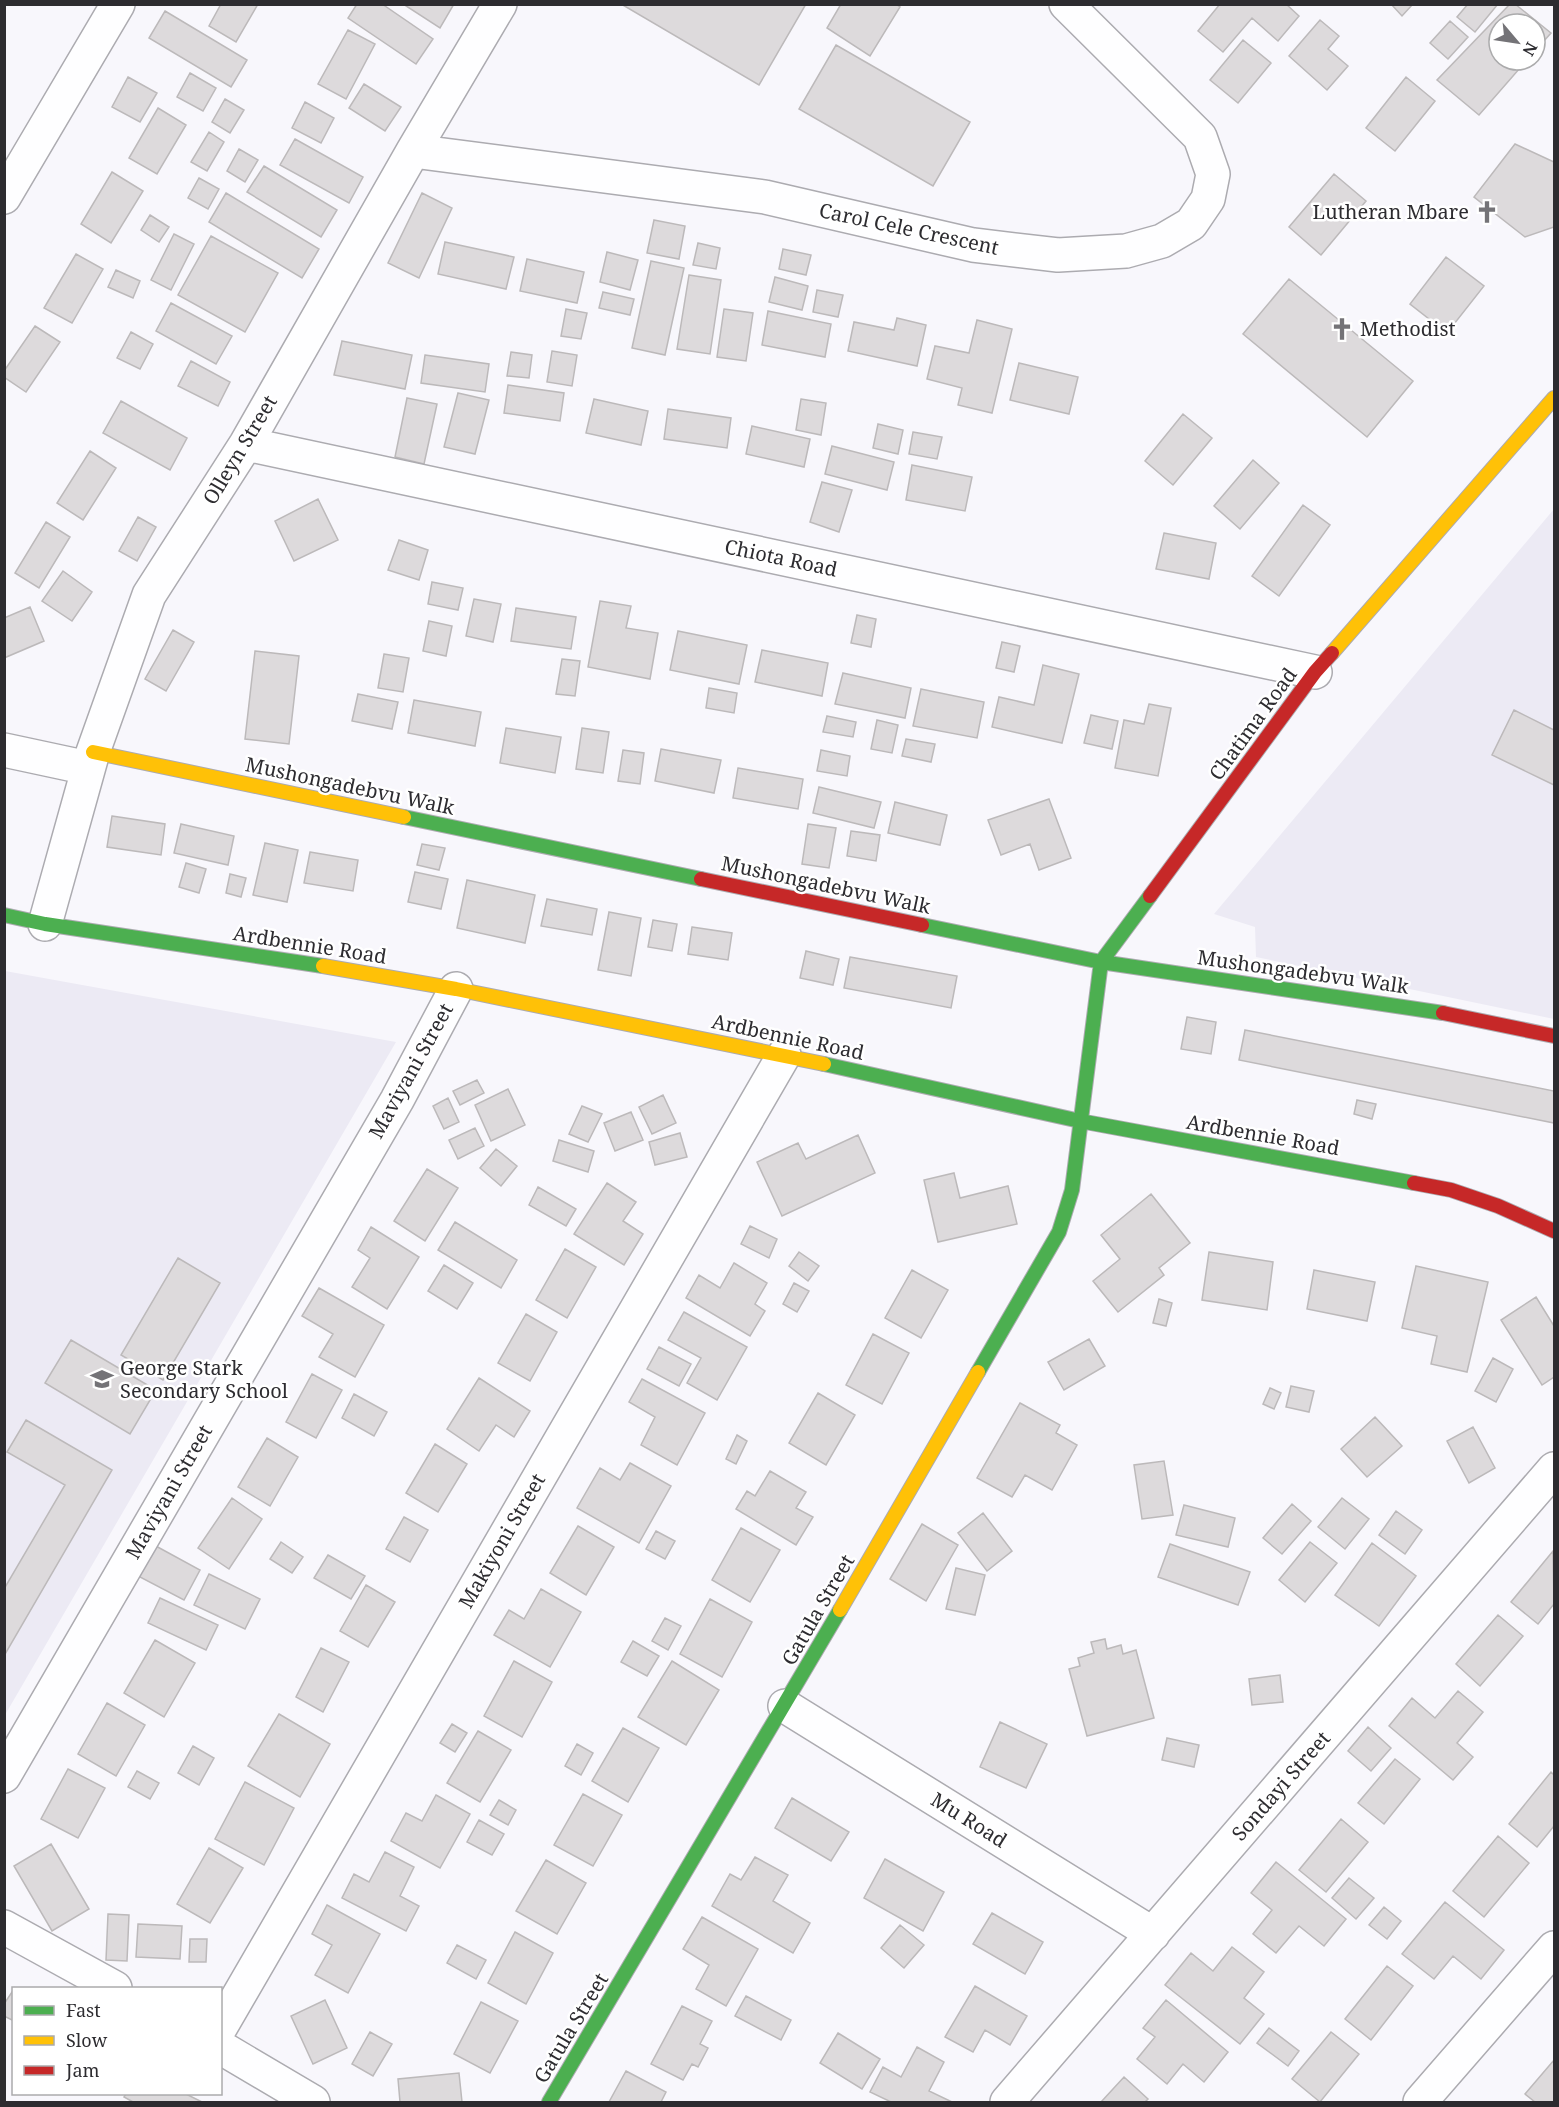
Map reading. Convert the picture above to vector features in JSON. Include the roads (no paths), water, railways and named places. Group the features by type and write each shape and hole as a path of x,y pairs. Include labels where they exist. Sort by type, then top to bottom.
{"street":[{"path":"4,197 118,4"},
{"name":"Olleyn Street","path":"45,924 90,760 149,595 246,444 500,4"},
{"name":"Carol Cele Crescent","path":"413,152 765,197 973,246 1058,255 1126,251 1162,241 1191,224 1208,199 1213,174 1200,137 1066,4"},
{"name":"Chatima Road","path":"1080,1121 1101,962 1315,672 1554,398"},
{"name":"Chiota Road","path":"246,444 1315,672"},
{"path":"4,750 90,760"},
{"name":"Mushongadebvu Walk","path":"90,760 1101,962 1427,1010 1554,1036"},
{"name":"Ardbennie Road","path":"4,915 45,924 456,989 784,1055 1080,1121 1451,1190 1498,1206 1554,1231"},
{"name":"Maviyani Street","path":"4,1776 397,1100 456,989"},
{"name":"Makiyoni Street","path":"222,2025 784,1055"},
{"name":"Gatula Street","path":"549,2103 785,1706 1059,1232 1072,1190 1080,1121"},
{"name":"Sondayi Street","path":"1007,2103 1554,1469"},
{"name":"Mu Road","path":"785,1706 1153,1934"},
{"path":"4,1927 112,1987"},
{"path":"1420,2103 1554,1948"},
{"path":"222,2048 313,2103"}],"place":[{"name":"Lutheran Mbare","path":"1487,212"},
{"name":"Methodist","path":"1342,329"},
{"name":"George Stark Secondary School","path":"102,1379"}]}
